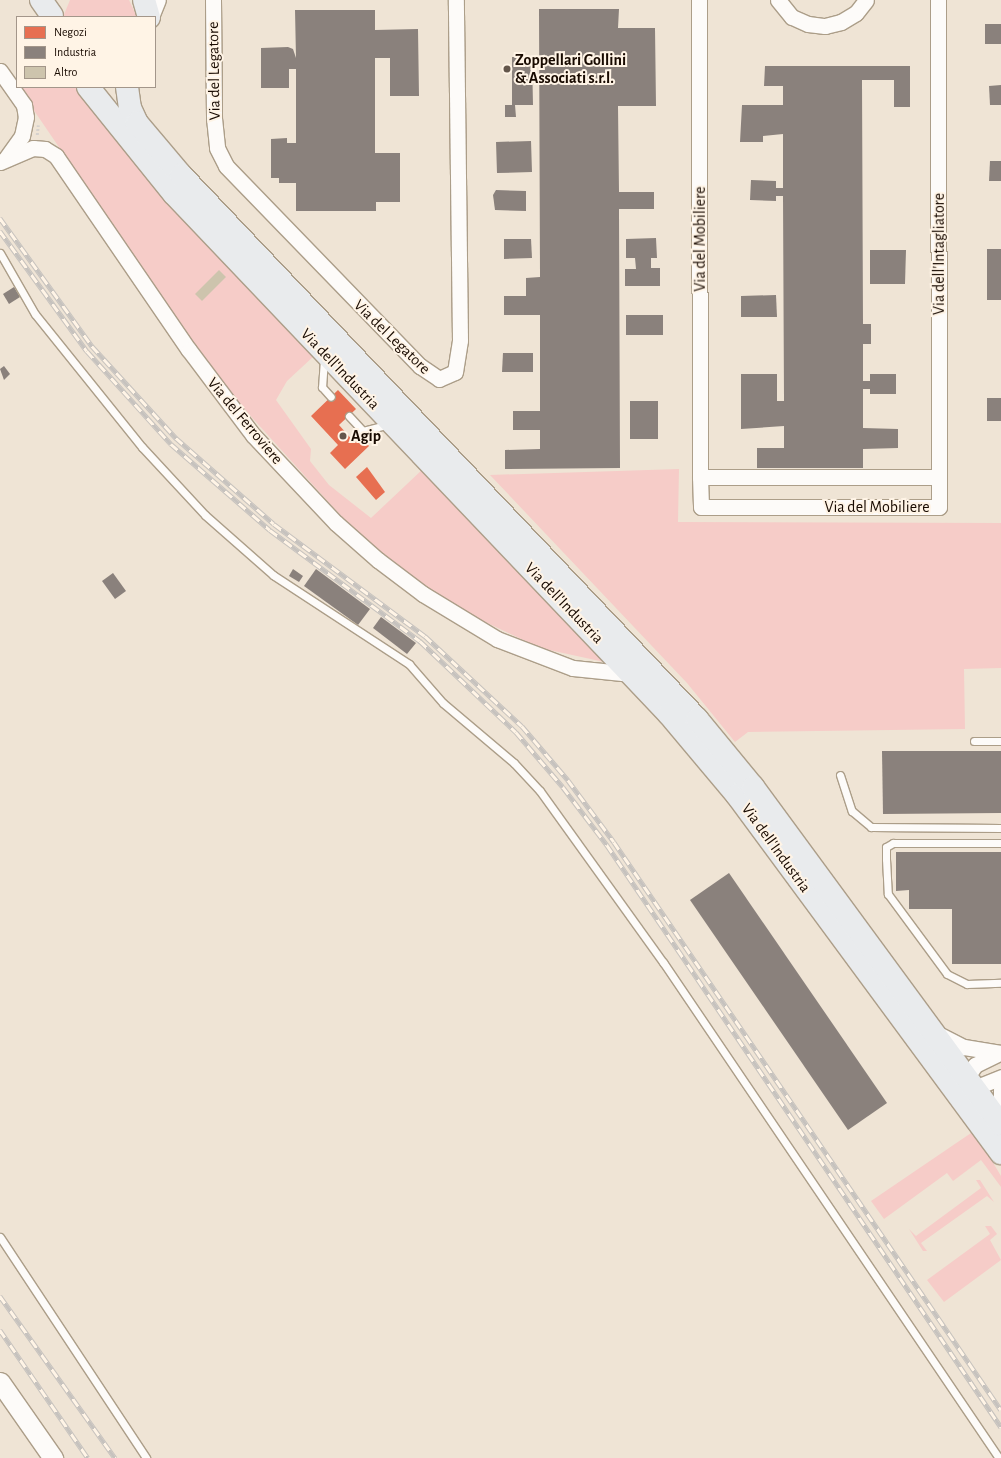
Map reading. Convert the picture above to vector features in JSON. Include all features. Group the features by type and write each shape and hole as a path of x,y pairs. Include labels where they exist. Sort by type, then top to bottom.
{"main road":[{"path":"144,0 150,16"},
{"name":"Via dell'Industria","path":"89,88 174,194 632,674 737,795 966,1086 1001,1124"},
{"name":"Via dell'Industria","path":"127,88 130,108 137,123 181,175 697,719 753,787 931,1030 966,1086 1001,1153"}],"street":[{"path":"150,16 158,0"},
{"name":"Via del Legatore","path":"213,0 214,118 217,148 226,166 420,366 439,379 449,377 455,372 460,340 456,0"},
{"name":"Via del Mobiliere","path":"699,0 701,507 939,507"},
{"path":"777,2 792,17 808,24 825,26 851,16 866,0"},
{"name":"Via dell'Intagliatore","path":"938,0 939,507"},
{"name":"Via del Ferroviere","path":"0,71 24,105 26,116 22,136 4,159"},
{"name":"Via del Ferroviere","path":"4,159 33,148 45,149 56,156 243,422 336,523 378,560 423,594 497,639 573,668 632,674"},
{"name":"Via del Mobiliere","path":"700,477 939,477"},
{"path":"931,1030 964,1047 1001,1053"},
{"path":"966,1086 981,1060 1001,1053"},
{"path":"966,1086 1001,1077"},
{"path":"1001,1089 1001,1112"},
{"path":"0,1382 53,1458"}],"lane":[{"path":"0,254 35,314 142,447 205,515 273,575 408,664 443,704 514,763 540,792 659,956 999,1458"},
{"path":"325,353 322,387 331,397"},
{"path":"349,416 364,431 392,424"},
{"path":"974,741 1001,741"},
{"path":"840,775 852,811 871,827 1001,828"},
{"path":"1001,843 894,843 886,847 888,894 947,974 967,984 1001,983"},
{"path":"0,1237 146,1458"}],"shaded area":[{"path":"70,0 129,0 137,16 63,16"},
{"path":"19,88 79,88 315,355 287,381 276,400 311,449 310,461 329,485 371,518 424,468 609,663 540,648 460,610 383,555 342,517 217,379"},
{"path":"679,469 678,522 1001,523 1001,668 964,669 965,729 748,732 735,742 687,683 490,475"},
{"path":"974,1131 1001,1176 1001,1187 981,1160 953,1181 947,1173 884,1219 871,1201"},
{"path":"976,1180 980,1180 994,1202 987,1196 921,1243 927,1251 923,1251 909,1229 916,1236 981,1188"},
{"path":"985,1226 991,1226 997,1234 990,1240 1001,1260 944,1302 927,1280 990,1234"}],"building: Negozi":[{"path":"338,390 356,409 339,425 355,443 361,437 369,446 345,469 330,453 338,445 311,416"},
{"path":"367,467 385,492 376,500 356,477"}],"building: Industria":[{"path":"539,9 619,9 618,28 655,28 656,106 618,106 619,192 654,192 654,209 619,209 620,468 505,469 505,450 540,449 540,430 513,430 513,411 540,411 540,315 504,315 504,296 526,296 526,278 540,277"},
{"path":"295,10 375,10 375,30 418,29 419,96 390,96 390,58 375,58 375,153 400,153 400,202 376,202 376,211 296,211 296,183 279,183 279,178 271,178 271,139 287,138 287,143 296,143 296,69 289,69 289,88 261,88 261,48 288,47 293,49 296,58"},
{"path":"985,24 1001,24 1001,44 985,44"},
{"path":"512,57 532,57 533,105 515,105 516,117 505,117 505,105 512,105"},
{"path":"765,66 910,66 910,107 894,107 894,80 862,80 863,324 871,324 871,344 863,344 863,381 870,381 870,374 896,374 896,394 870,394 870,389 863,389 863,428 898,429 898,448 863,449 863,468 757,468 757,448 784,448 784,426 741,429 741,374 777,374 777,401 784,401 783,196 776,196 776,201 750,200 751,180 776,181 776,188 783,188 783,134 763,136 763,142 740,142 742,105 783,105 783,86 764,86"},
{"path":"1001,85 1001,105 990,105 989,86"},
{"path":"531,141 532,172 497,173 496,142"},
{"path":"990,161 1001,161 1001,181 989,181"},
{"path":"496,190 526,191 526,211 495,210 493,195"},
{"path":"656,238 657,258 651,258 651,268 660,268 660,286 625,286 625,269 636,269 635,258 626,258 626,239"},
{"path":"504,239 531,239 532,258 504,259"},
{"path":"987,249 1001,249 1001,300 987,300"},
{"path":"870,250 906,250 905,284 870,284"},
{"path":"14,287 20,297 9,304 3,294"},
{"path":"776,295 777,317 741,317 741,296"},
{"path":"626,315 663,315 663,335 626,335"},
{"path":"503,353 533,353 533,372 502,372"},
{"path":"4,366 10,374 4,380 0,369"},
{"path":"987,398 1001,398 1001,421 987,421"},
{"path":"630,401 658,401 658,439 630,439"},
{"path":"293,569 303,576 299,582 289,576"},
{"path":"316,569 370,609 358,625 304,586"},
{"path":"113,573 126,591 115,599 102,581"},
{"path":"381,617 416,643 407,654 373,628"},
{"path":"882,751 1001,751 1001,813 883,814"},
{"path":"896,852 1001,852 1001,964 952,964 952,909 909,909 909,890 896,891"},
{"path":"729,873 887,1103 848,1130 690,900"}],"building: Altro":[{"path":"219,270 226,277 202,301 195,294"}],"railway":[{"path":"0,218 92,346 176,438 274,524 425,636 522,726 568,780 614,842 1001,1410"},
{"path":"0,231 87,351 171,444 270,530 420,641 516,732 563,787 607,845 1001,1427"},
{"path":"0,1296 115,1458"},
{"path":"0,1330 88,1458"}],"place":[{"name":"Zoppellari Gollini & Associati s.r.l.","path":"507,69"},
{"name":"Agip","path":"343,436"}]}
